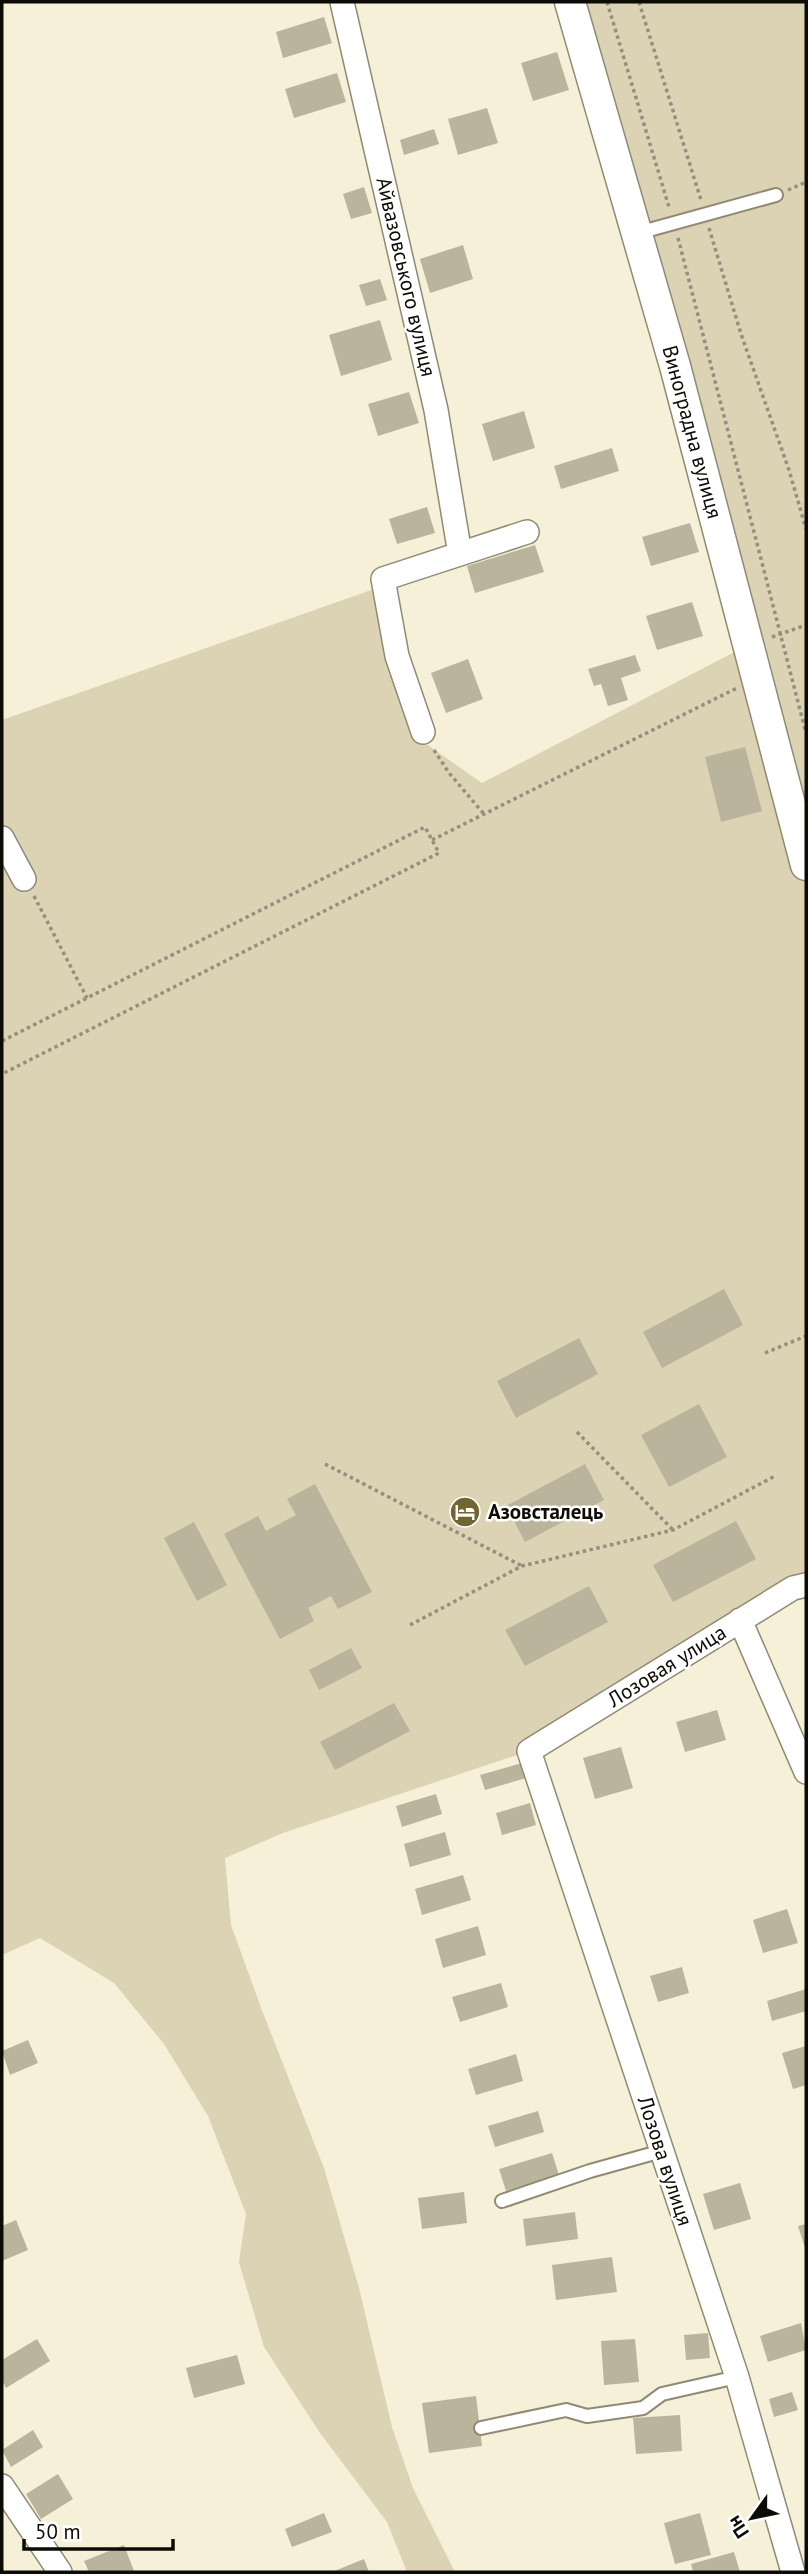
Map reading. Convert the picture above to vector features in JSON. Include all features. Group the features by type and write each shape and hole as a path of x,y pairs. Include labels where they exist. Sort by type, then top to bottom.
{"street":[{"name":"Айвазовського вулиця","path":"342,2 436,410 460,554"},
{"name":"Виноградна вулиця","path":"570,2 676,366 806,865"},
{"path":"423,732 397,656 383,579 527,532"},
{"path":"2,838 24,879"},
{"name":"Лозовая улица","path":"529,1751 793,1588 806,1585"},
{"path":"740,1620 806,1772"},
{"name":"Лозова вулиця","path":"529,1751 737,2377 793,2572"},
{"path":"2,2486 60,2572"}],"lane":[{"path":"637,233 776,195"},
{"path":"502,2201 590,2171 662,2151"},
{"path":"481,2428 566,2410 587,2416 643,2408 662,2394 737,2377"}],"path":[{"path":"607,2 674,223 806,733"},
{"path":"639,2 741,334 789,470 806,529"},
{"path":"749,645 806,625"},
{"path":"432,840 788,660"},
{"path":"423,732 449,773 484,814"},
{"path":"2,1041 425,827 439,853 2,1074"},
{"path":"24,879 87,998"},
{"path":"765,1353 806,1336"},
{"path":"577,1432 673,1530"},
{"path":"325,1464 522,1566"},
{"path":"410,1625 522,1566 673,1530 775,1476"}],"shaded area":[{"path":"570,2 806,2 806,1585 529,1751 283,1833 225,1858 231,1925 324,2168 359,2288 392,2427 413,2488 455,2572 407,2572 387,2522 320,2433 264,2347 239,2262 246,2214 208,2116 164,2044 114,1983 40,1938 2,1955 2,720 377,588 415,736 482,783 748,645"}],"building":[{"path":"324,17 332,43 283,58 276,32"},
{"path":"557,52 569,90 533,101 521,63"},
{"path":"337,73 346,102 294,118 285,89"},
{"path":"487,108 498,143 458,155 448,119"},
{"path":"434,129 439,144 404,155 400,140"},
{"path":"364,187 372,213 351,219 343,194"},
{"path":"463,245 473,279 430,293 420,259"},
{"path":"380,279 387,300 366,306 359,285"},
{"path":"380,320 392,360 341,376 329,335"},
{"path":"409,392 419,423 378,436 368,404"},
{"path":"524,411 535,448 493,461 482,424"},
{"path":"612,448 619,471 561,489 554,466"},
{"path":"427,507 435,533 397,544 389,519"},
{"path":"690,523 699,552 651,566 642,537"},
{"path":"535,545 544,572 475,593 467,566"},
{"path":"692,602 703,636 657,650 646,616"},
{"path":"635,655 641,671 621,678 628,700 608,706 601,684 594,686 588,669"},
{"path":"468,659 483,699 446,713 431,673"},
{"path":"745,747 762,811 721,822 705,757"},
{"path":"724,1289 743,1325 662,1368 643,1332"},
{"path":"579,1338 598,1374 516,1418 497,1381"},
{"path":"699,1404 727,1457 669,1487 641,1435"},
{"path":"585,1464 604,1500 525,1542 506,1506"},
{"path":"315,1484 372,1592 338,1609 331,1596 308,1608 314,1621 280,1639 224,1534 258,1516 266,1531 296,1515 287,1499"},
{"path":"736,1521 756,1559 673,1602 653,1565"},
{"path":"194,1522 227,1585 197,1601 164,1538"},
{"path":"589,1586 608,1622 525,1666 505,1630"},
{"path":"351,1648 362,1668 319,1690 309,1670"},
{"path":"394,1703 410,1731 335,1770 320,1742"},
{"path":"717,1710 726,1740 685,1752 676,1722"},
{"path":"621,1747 633,1788 595,1799 583,1758"},
{"path":"522,1763 526,1778 485,1790 480,1775"},
{"path":"436,1794 442,1814 402,1827 396,1806"},
{"path":"530,1803 536,1825 502,1835 496,1813"},
{"path":"445,1832 451,1855 410,1867 404,1844"},
{"path":"463,1875 471,1900 422,1915 415,1889"},
{"path":"787,1909 798,1943 763,1953 753,1920"},
{"path":"478,1926 486,1955 443,1968 435,1939"},
{"path":"682,1967 689,1993 658,2002 650,1976"},
{"path":"501,1983 508,2007 460,2022 452,1997"},
{"path":"806,1989 806,2011 772,2021 767,2001"},
{"path":"28,2040 38,2063 10,2075 2,2051"},
{"path":"806,2046 806,2085 793,2089 782,2053"},
{"path":"516,2054 523,2081 476,2095 468,2069"},
{"path":"538,2111 544,2132 495,2147 488,2126"},
{"path":"552,2153 559,2175 506,2191 499,2169"},
{"path":"740,2183 751,2219 714,2230 703,2194"},
{"path":"464,2192 467,2223 422,2229 418,2198"},
{"path":"575,2212 578,2239 526,2246 523,2219"},
{"path":"16,2220 28,2250 2,2261 2,2226"},
{"path":"806,2224 806,2251 798,2226"},
{"path":"612,2257 617,2292 556,2300 552,2265"},
{"path":"801,2323 806,2350 768,2362 760,2336"},
{"path":"708,2333 710,2358 686,2360 684,2335"},
{"path":"37,2339 50,2361 6,2388 2,2380 2,2360"},
{"path":"635,2339 639,2382 604,2385 601,2341"},
{"path":"237,2355 245,2384 194,2398 186,2368"},
{"path":"792,2392 798,2410 774,2417 769,2399"},
{"path":"476,2396 482,2446 429,2453 422,2403"},
{"path":"680,2415 682,2451 636,2454 633,2418"},
{"path":"33,2430 43,2447 11,2467 2,2450"},
{"path":"58,2474 73,2499 41,2519 26,2494"},
{"path":"324,2513 332,2532 292,2547 285,2529"},
{"path":"700,2513 711,2555 675,2564 664,2523"},
{"path":"124,2545 134,2571 89,2572 84,2561"},
{"path":"734,2552 740,2572 693,2572 691,2564"},
{"path":"364,2559 369,2572 332,2572"}],"place":[{"name":"Азовсталець","path":"465,1512"}]}
